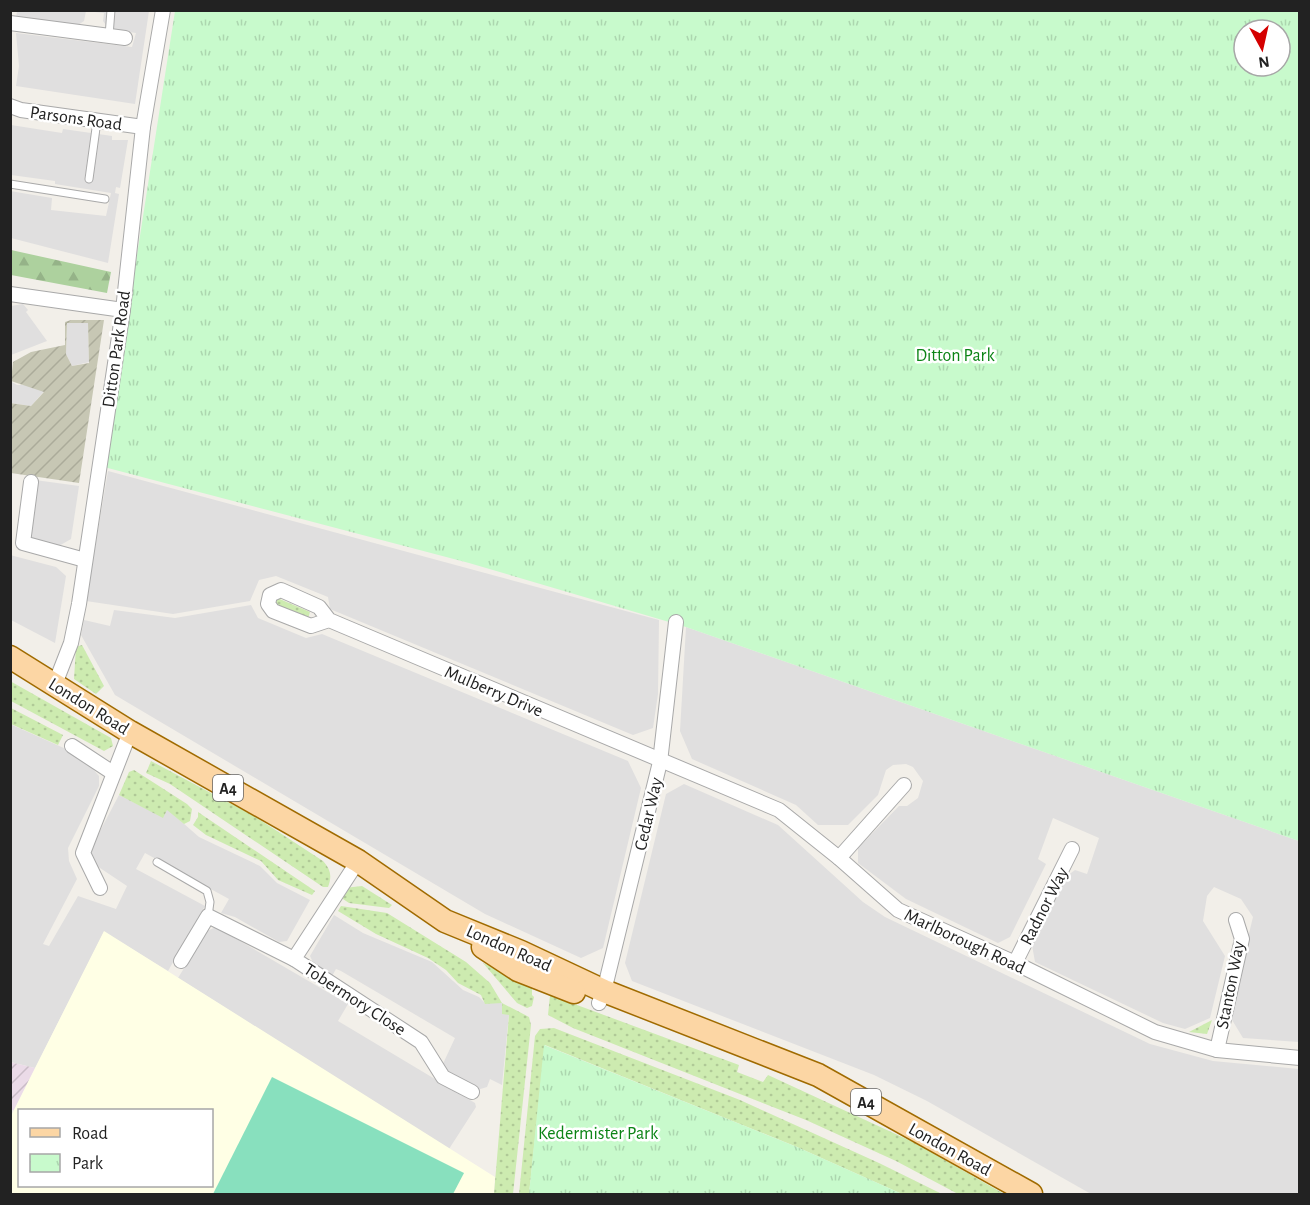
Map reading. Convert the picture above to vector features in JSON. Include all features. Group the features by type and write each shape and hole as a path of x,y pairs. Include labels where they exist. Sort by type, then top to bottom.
{"main road":[{"name":"London Road","path":"10,657 130,732 358,861 518,970 602,997 660,1027 694,1026 818,1075 1030,1194"}],"street":[{"name":"Ditton Park Road","path":"55,684 71,643 85,560 123,310 143,127 163,10"},
{"path":"10,23 125,38"},
{"name":"Parsons Road","path":"11,106 143,127"},
{"path":"10,294 123,310"},
{"path":"31,482 23,543 85,560"},
{"name":"Mulberry Drive","path":"329,620 660,762"},
{"name":"Cedar Way","path":"602,997 660,762 676,622"},
{"path":"100,888 83,853 130,732"},
{"path":"72,746 113,772"},
{"name":"Marlborough Road","path":"660,762 779,810 839,858 898,910 1015,963 1155,1032 1217,1050 1299,1058"},
{"path":"839,858 904,785"},
{"name":"Radnor Way","path":"1015,963 1072,849"},
{"name":"Tobermory Close","path":"358,861 294,959 421,1042 443,1077 472,1092"},
{"path":"181,961 208,916 294,959"},
{"name":"Stanton Way","path":"1217,1050 1242,939 1236,920"}],"lane":[{"path":"109,36 111,10"},
{"path":"89,179 97,121"},
{"path":"10,184 105,200"},
{"path":"158,862 207,891 210,902 208,916"}],"shaded area":[{"path":"17,11 86,11 84,21 78,25 16,18"},
{"path":"86,11 149,11 135,104 16,86 19,66 16,33 132,47 136,33 109,29 103,21 104,13"},
{"path":"11,125 62,133 63,129 112,136 112,140 128,140 120,188 116,187 115,193 119,194 108,263 11,238 10,191 52,198 51,210 106,216 111,193 55,184 55,181 11,175"},
{"path":"23,304 28,310 26,312 47,341 11,355 11,306"},
{"path":"104,320 79,483 11,473 10,403 31,406 44,392 11,381 13,362 31,352 65,345 65,322","holes":["67,323 88,323 89,363 72,366 66,354"]},
{"path":"88,322 89,362 72,366 66,354 67,323"},
{"path":"10,381 17,385 28,385 44,391 31,406 11,403"},
{"path":"108,471 659,620 658,694 653,728 633,735 330,609 328,597 276,576 259,580 250,601 173,614 86,601"},
{"path":"35,480 79,486 71,539 57,547 32,541 27,532"},
{"path":"10,555 56,567 66,576 55,643 11,620"},
{"path":"251,605 258,618 306,638 322,634 628,761 641,788 603,948 581,958 485,914 115,695 81,635 84,620 110,626 114,610 175,618"},
{"path":"686,627 1299,841 1299,1042 1243,1038 1229,1015 1253,917 1241,899 1214,887 1207,896 1203,921 1225,956 1210,1018 1185,1029 1163,1023 1035,962 1032,945 1067,876 1075,870 1087,874 1099,838 1053,818 1038,859 1046,864 1010,937 998,943 906,899 858,863 858,848 899,806 907,806 918,798 923,781 913,767 906,764 893,765 886,770 878,795 848,825 818,825 796,805 692,759 680,731"},
{"path":"10,724 66,749 93,765 92,768 99,776 99,786 68,848 69,861 77,879 43,944 49,946 78,896 116,909 127,886 94,864 89,852 119,795 163,817 167,809 199,837 260,866 277,883 310,900 287,941 279,942 235,917 221,913 229,899 145,853 136,869 205,906 168,971 104,932 35,1068 11,1062"},
{"path":"684,784 778,825 863,902 885,917 1150,1044 1213,1061 1299,1069 1299,1194 1091,1194 927,1101 874,1075 632,981 625,963 666,794"},
{"path":"334,915 363,933 432,962 463,990 479,997 485,1003 502,1003 509,1014 502,1085 490,1079 487,1087 477,1090 441,1068 455,1038 341,971 336,969 331,978 317,970 319,967 310,956"},
{"path":"216,927 348,1004 338,1021 475,1103 476,1107 449,1149 178,978 207,931"},
{"path":"104,931 495,1177 494,1194 11,1194 11,1116"},
{"path":"10,1062 35,1068 14,1110 11,1110"}],"green space":[{"name":"Ditton Park","path":"175,11 1299,11 1299,841 686,627 469,563 104,467"},
{"path":"11,250 111,272 107,293 11,275"},
{"path":"275,597 310,612 308,619 272,604"},
{"path":"82,645 104,686 96,694 74,679 76,647"},
{"path":"10,681 111,738 113,746 104,751 11,701"},
{"path":"11,708 63,735 58,745 11,724"},
{"path":"151,761 254,816 323,861 330,873 328,887 323,887 170,784 146,773"},
{"path":"134,770 187,804 192,809 190,821 184,824 167,810 163,818 119,795 129,772"},
{"path":"198,812 315,891 312,895 278,880 261,861 206,835 193,825"},
{"path":"362,886 392,905 389,908 349,903 337,895 344,888"},
{"path":"341,906 387,913 466,962 490,983 502,1003 485,1004 481,995 458,983 446,970 428,958 376,934 338,911"},
{"path":"483,963 532,986 534,997 532,1006 527,1008 517,1003"},
{"path":"550,995 739,1065 737,1072 763,1082 768,1075 915,1143 1004,1194 958,1194 896,1161 806,1120 573,1028 548,1015"},
{"path":"502,1003 529,1017 531,1025 513,1194 494,1194 509,1015 502,1014"},
{"path":"1212,1020 1207,1034 1189,1032"},
{"path":"554,1028 740,1100 942,1194 902,1194 797,1147 545,1045 529,1194 519,1194 535,1036 540,1029"},
{"name":"Kedermister Park","path":"544,1045 797,1147 902,1194 529,1194"},
{"path":"272,1077 464,1173 453,1194 213,1194"}]}
